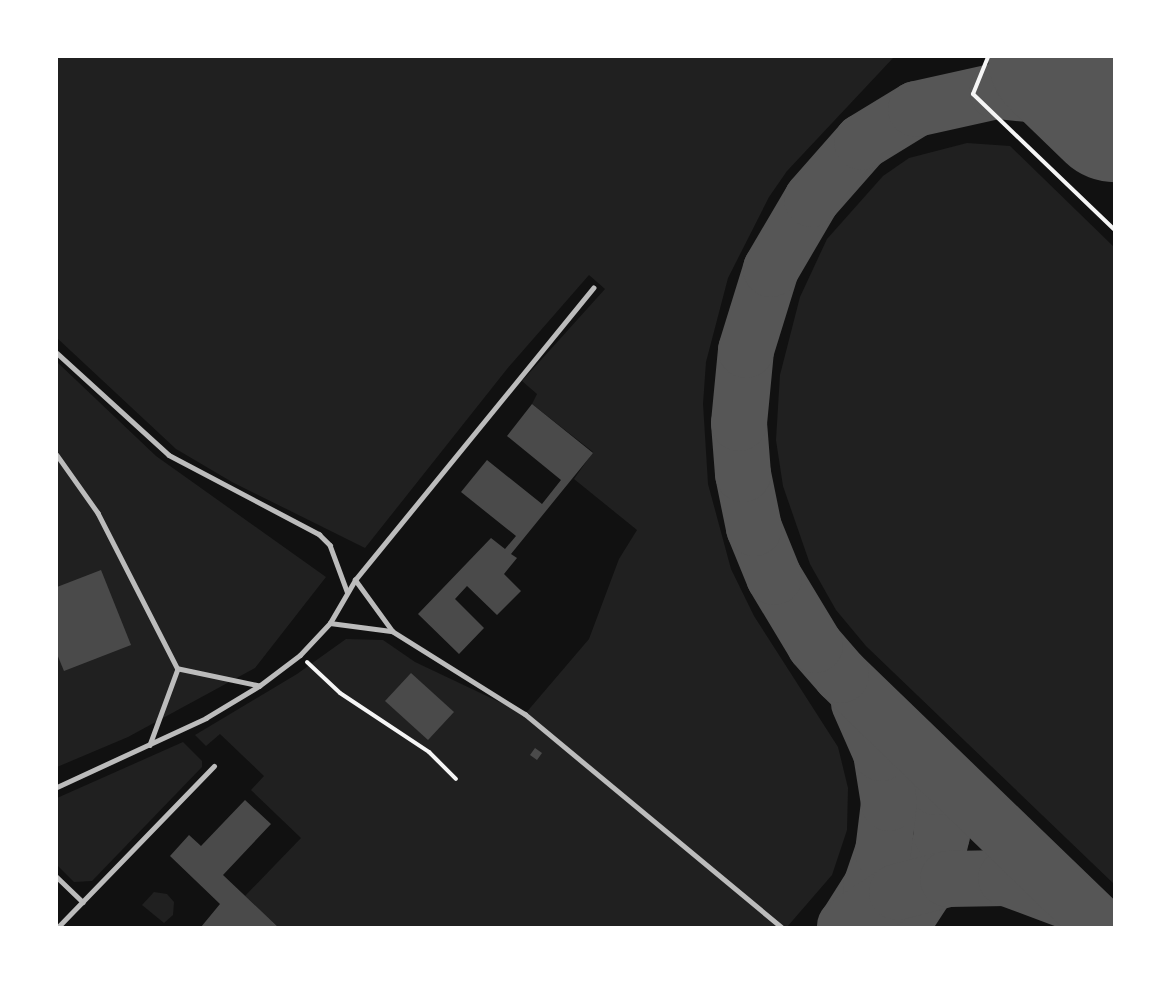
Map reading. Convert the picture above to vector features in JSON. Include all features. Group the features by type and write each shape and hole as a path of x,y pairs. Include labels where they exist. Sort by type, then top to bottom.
{"lane":[{"path":"57,787 206,718 260,686 300,655 330,623 355,580 593,288"},
{"path":"57,353 169,455 319,534 330,545 347,591"},
{"path":"57,455 98,513 178,669 150,744"},
{"path":"355,580 392,631 525,714 782,927"},
{"path":"330,623 392,631"},
{"path":"178,669 260,686"},
{"path":"58,927 214,766"},
{"path":"57,877 83,902"}],"path":[{"path":"988,57 973,94 1114,229"},
{"path":"300,655 340,693 429,752 456,778"}],"shaded area":[{"path":"57,57 894,57 787,171 769,197 728,278 706,362 703,404 708,484 731,569 754,616 838,747 848,788 847,830 832,875 787,927 278,927 245,896 301,838 251,790 264,776 220,734 206,746 195,735 297,674 346,639 383,640 415,662 525,714 589,639 619,559 637,530 574,479 593,452 532,404 537,394 522,381 605,289 589,275 507,369 365,548 232,482 176,449 57,338"},
{"path":"967,143 1010,146 1114,247 1114,884 866,646 836,610 810,564 783,486 776,440 780,375 800,297 827,239 883,176 909,158"},
{"path":"57,362 156,456 326,577 255,668 128,737 57,767"},
{"path":"183,742 202,761 202,767 92,881 74,882 57,865 57,798"},
{"path":"154,892 167,894 174,902 173,915 164,923 142,905"}],"building":[{"path":"532,404 593,453 511,554 517,558 504,574 521,591 497,615 467,586 455,599 484,628 459,654 418,614 491,538 505,549 516,536 461,492 487,460 542,504 561,480 507,436"},
{"path":"101,570 131,645 64,671 57,654 57,587"},
{"path":"411,673 454,712 428,740 385,701"},
{"path":"535,748 542,753 537,760 530,755"},
{"path":"245,800 271,824 223,875 278,927 201,927 220,904 170,856 189,835 201,846"}],"taxiway":[{"path":"1102,927 841,675 815,645 774,577 754,528 743,474 739,423 746,350 771,269 812,199 862,142 916,109 997,91 1049,96 1114,122"},
{"path":"847,924 871,886 883,852 889,803 881,753 859,703"},
{"path":"912,910 931,881 942,835 936,787 919,755"},
{"path":"845,926 897,892 948,879 1006,878 1065,900"}],"runway":[{"path":"1058,57 1114,111"}]}
